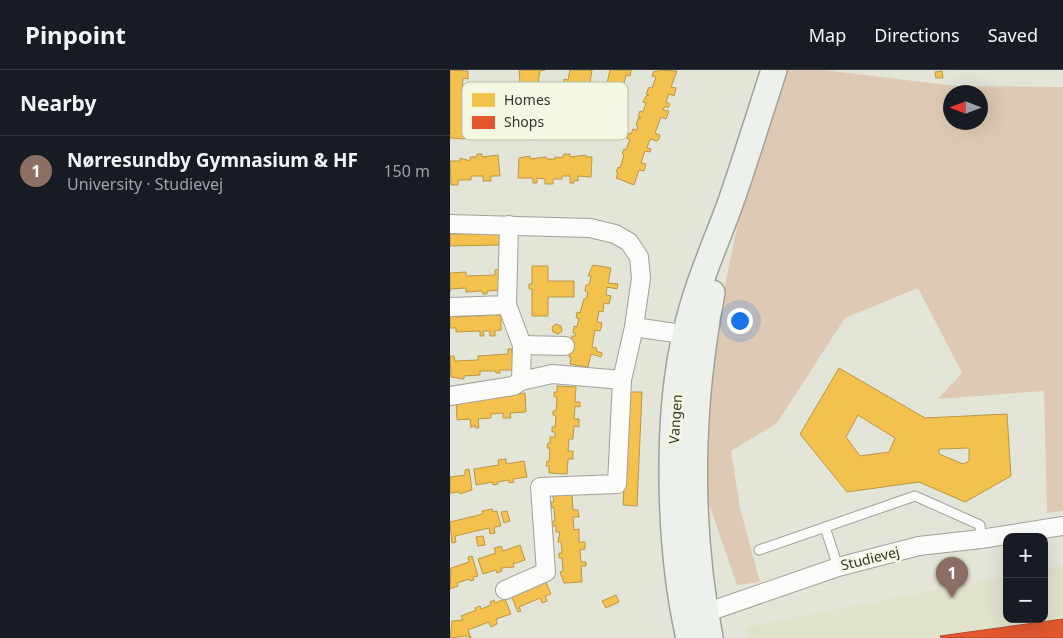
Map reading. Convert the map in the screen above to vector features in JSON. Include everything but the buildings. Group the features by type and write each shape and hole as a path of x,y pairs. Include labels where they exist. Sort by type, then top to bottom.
{"street":[{"name":"Vangen","path":"710,638 693,622 676,541 672,459 676,397 694,336 701,276 728,207 774,70"},
{"path":"450,224 590,228 615,234 629,242 639,256 641,278 634,327 622,380 617,484 540,487 546,572 504,590"},
{"path":"508,225 506,305 522,345 521,381"},
{"path":"450,307 506,305"},
{"path":"634,327 694,336"},
{"path":"522,345 565,346"},
{"path":"450,396 513,386 521,381 552,374 622,380"},
{"name":"Studievej","path":"693,622 838,566 919,546 981,539 1063,526"}],"lane":[{"path":"759,550 915,496 980,525 981,539"},
{"path":"825,528 838,566"}],"shaded area":[{"path":"788,70 823,70 948,85 943,85 943,130 988,130 988,86 1063,87 1063,511 1047,513 1044,391 938,399 962,373 918,288 845,318 777,423 731,451 740,508 760,582 737,585 707,498 711,354 737,227"},
{"path":"1063,565 1063,638 747,638 746,627 1003,577 1003,623 1048,623 1048,568"}],"place":[{"name":"Nørresundby Gymnasium & HF","path":"952,598"}]}
